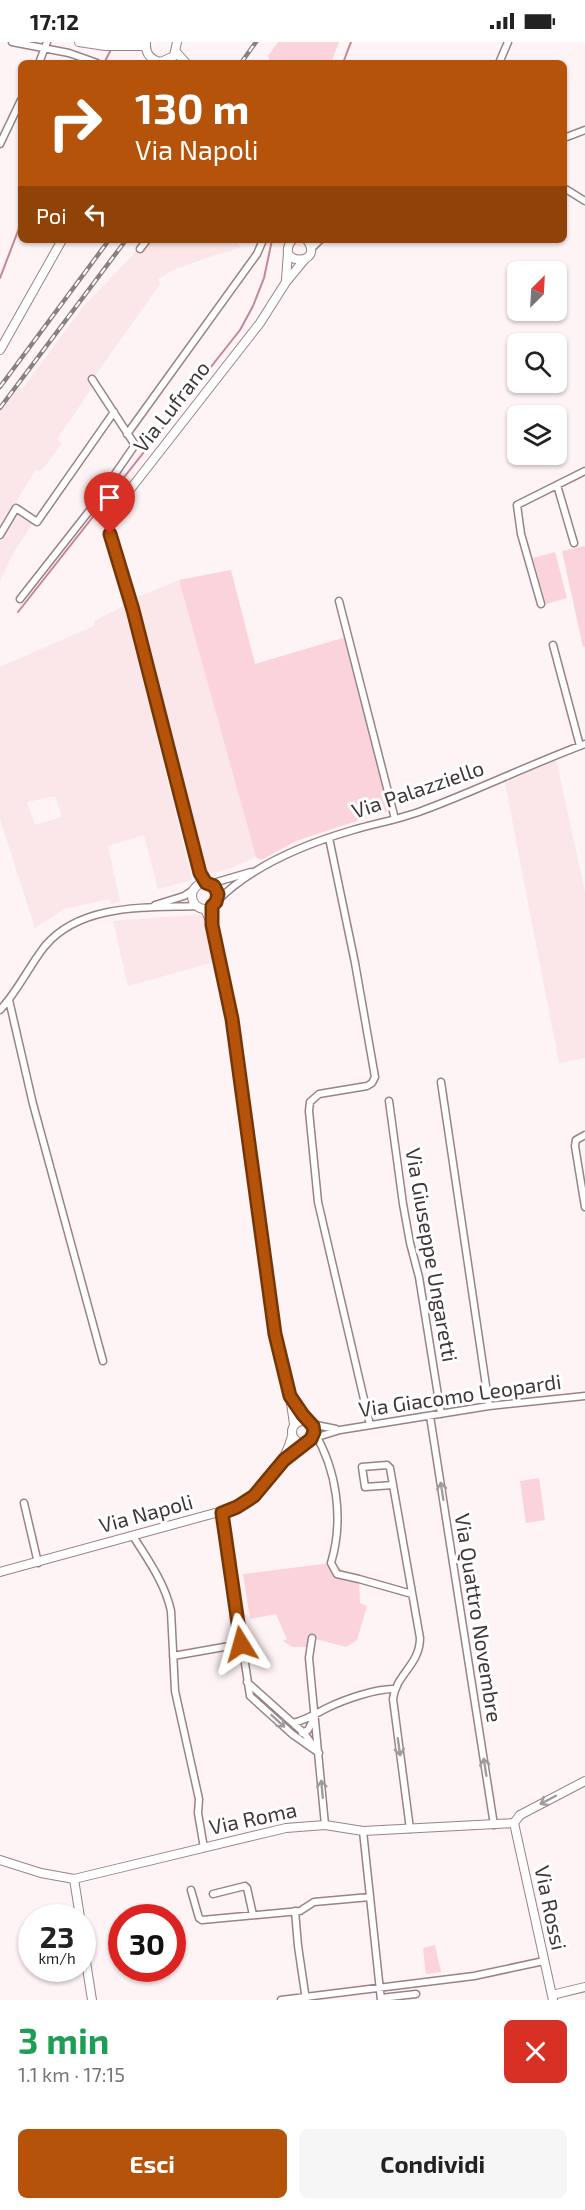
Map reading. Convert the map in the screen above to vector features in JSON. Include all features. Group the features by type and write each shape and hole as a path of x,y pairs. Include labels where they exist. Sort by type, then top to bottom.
{"street":[{"path":"12,42 47,45 92,60"},
{"path":"79,42 119,47 146,44 149,55 154,60"},
{"path":"167,60 176,52 177,42"},
{"path":"499,60 508,42"},
{"path":"40,60 47,45"},
{"path":"176,52 183,60"},
{"path":"0,144 18,106"},
{"path":"567,137 585,130"},
{"path":"567,190 585,201"},
{"path":"0,350 60,243"},
{"path":"140,249 145,243"},
{"path":"127,434 257,254 262,243"},
{"path":"308,243 311,249"},
{"name":"Via Lufrano","path":"208,906 218,894 200,873 109,525 110,516 260,322 286,282 317,243"},
{"name":"Via Lufrano","path":"288,245 295,259 305,259"},
{"name":"Via Lufrano","path":"286,282 288,245"},
{"path":"20,599 90,510 135,445 92,379"},
{"path":"0,535 15,508 37,522 114,412"},
{"path":"541,604 521,534 517,505 585,471"},
{"path":"557,485 574,543"},
{"path":"339,601 395,819"},
{"path":"554,645 582,745"},
{"name":"Via Palazziello","path":"208,884 263,867 329,838 424,810 582,745"},
{"path":"329,838 353,952 375,1077 367,1086 319,1094 310,1102 309,1111 318,1202 370,1425"},
{"name":"Via Palazziello","path":"208,906 263,867"},
{"path":"200,873 192,897 208,906"},
{"path":"146,908 184,896 208,884"},
{"path":"0,1010 40,952 54,936 73,924 98,914 146,908 208,906"},
{"name":"Via Napoli","path":"208,906 232,1019 275,1334 290,1396 294,1424 284,1460"},
{"path":"9,1000 33,1104 103,1361"},
{"path":"441,1082 489,1406"},
{"name":"Via Giuseppe Ungaretti","path":"389,1101 403,1204 419,1277 441,1414"},
{"path":"585,1135 576,1140 575,1146 585,1207"},
{"path":"290,1396 314,1442 322,1446 328,1459 338,1511 337,1543 331,1563 337,1575 412,1594"},
{"name":"Via Giacomo Leopardi","path":"311,1434 489,1406 585,1396"},
{"name":"Via Quattro Novembre","path":"430,1416 494,1825"},
{"path":"294,1424 300,1421 311,1434"},
{"name":"Via Giacomo Leopardi","path":"311,1434 340,1430"},
{"path":"292,1436 297,1442 311,1434"},
{"name":"Via Napoli","path":"0,1572 222,1513 237,1507 254,1496 284,1460 311,1434"},
{"path":"393,1485 366,1488 362,1467 389,1466 393,1485 412,1594 420,1648 417,1658 394,1689 393,1704 410,1829"},
{"path":"24,1503 38,1563"},
{"path":"222,1513 251,1698 292,1734 319,1753"},
{"path":"133,1536 166,1592 171,1611 179,1714 199,1799 198,1813 204,1848"},
{"path":"312,1638 309,1658 325,1825"},
{"path":"173,1656 241,1644"},
{"path":"247,1682 304,1733 319,1753"},
{"path":"292,1723 382,1689 394,1689"},
{"path":"292,1734 304,1733 316,1715"},
{"path":"514,1823 520,1815 585,1780"},
{"name":"Via Roma","path":"74,1879 277,1829 325,1825 363,1831 514,1823"},
{"name":"Via Rossi","path":"514,1823 552,1997"},
{"path":"363,1831 381,1999 416,1997 415,1984"},
{"path":"0,1860 41,1874 74,1879 78,1904"},
{"path":"213,1894 245,1886 253,1916"},
{"path":"190,1890 200,1920 296,1911 314,1902 370,1897"},
{"path":"296,1911 298,1946 306,1999"},
{"path":"281,2000 306,1999 474,1976 544,1961"},
{"path":"89,1982 92,2000"},
{"path":"552,1997 585,1987"}],"shaded area":[{"path":"278,42 339,42 332,60 270,60 268,56"},
{"path":"141,243 238,243 241,248 173,270 158,279 160,284 96,374 92,388 57,439 62,444 41,471 36,469 16,502 37,517 14,552 0,581 0,412 18,388 23,388 84,306 132,256"},
{"path":"585,546 585,647 583,647 562,551"},
{"path":"555,552 567,598 546,604 533,558"},
{"path":"231,570 255,664 346,637 390,810 296,841 261,860 256,857 179,580"},
{"path":"179,580 256,857 231,868 205,875 136,598"},
{"path":"124,606 192,880 158,889 144,835 108,846 120,901 111,904 109,899 64,909 35,928 0,819 0,667 94,626 94,621","holes":["55,796 62,817 35,825 27,802"]},
{"path":"556,759 585,892 585,1058 559,1063 505,783"},
{"path":"203,914 214,962 128,986 113,921"},
{"path":"539,1478 545,1520 526,1523 520,1481"},
{"path":"331,1563 359,1579 360,1603 367,1606 357,1640 346,1647 312,1638 310,1647 293,1647 283,1641 287,1639 276,1614 250,1619 243,1574"},
{"path":"435,1945 441,1972 426,1974 423,1948"}],"waterway":[{"path":"106,60 115,42"},
{"path":"344,60 351,42"},
{"path":"0,278 18,231"},
{"path":"18,612 240,330 264,278 271,243"}],"railway":[{"path":"243,60 256,42"},
{"path":"0,387 107,243"},
{"path":"0,408 124,243"}],"route":[{"path":"110,534 133,610 200,873 206,883 214,886 218,894 212,906 212,925 232,1019 275,1334 290,1396 313,1426 314,1432 308,1442 284,1460 254,1496 222,1513 241,1644"}]}
